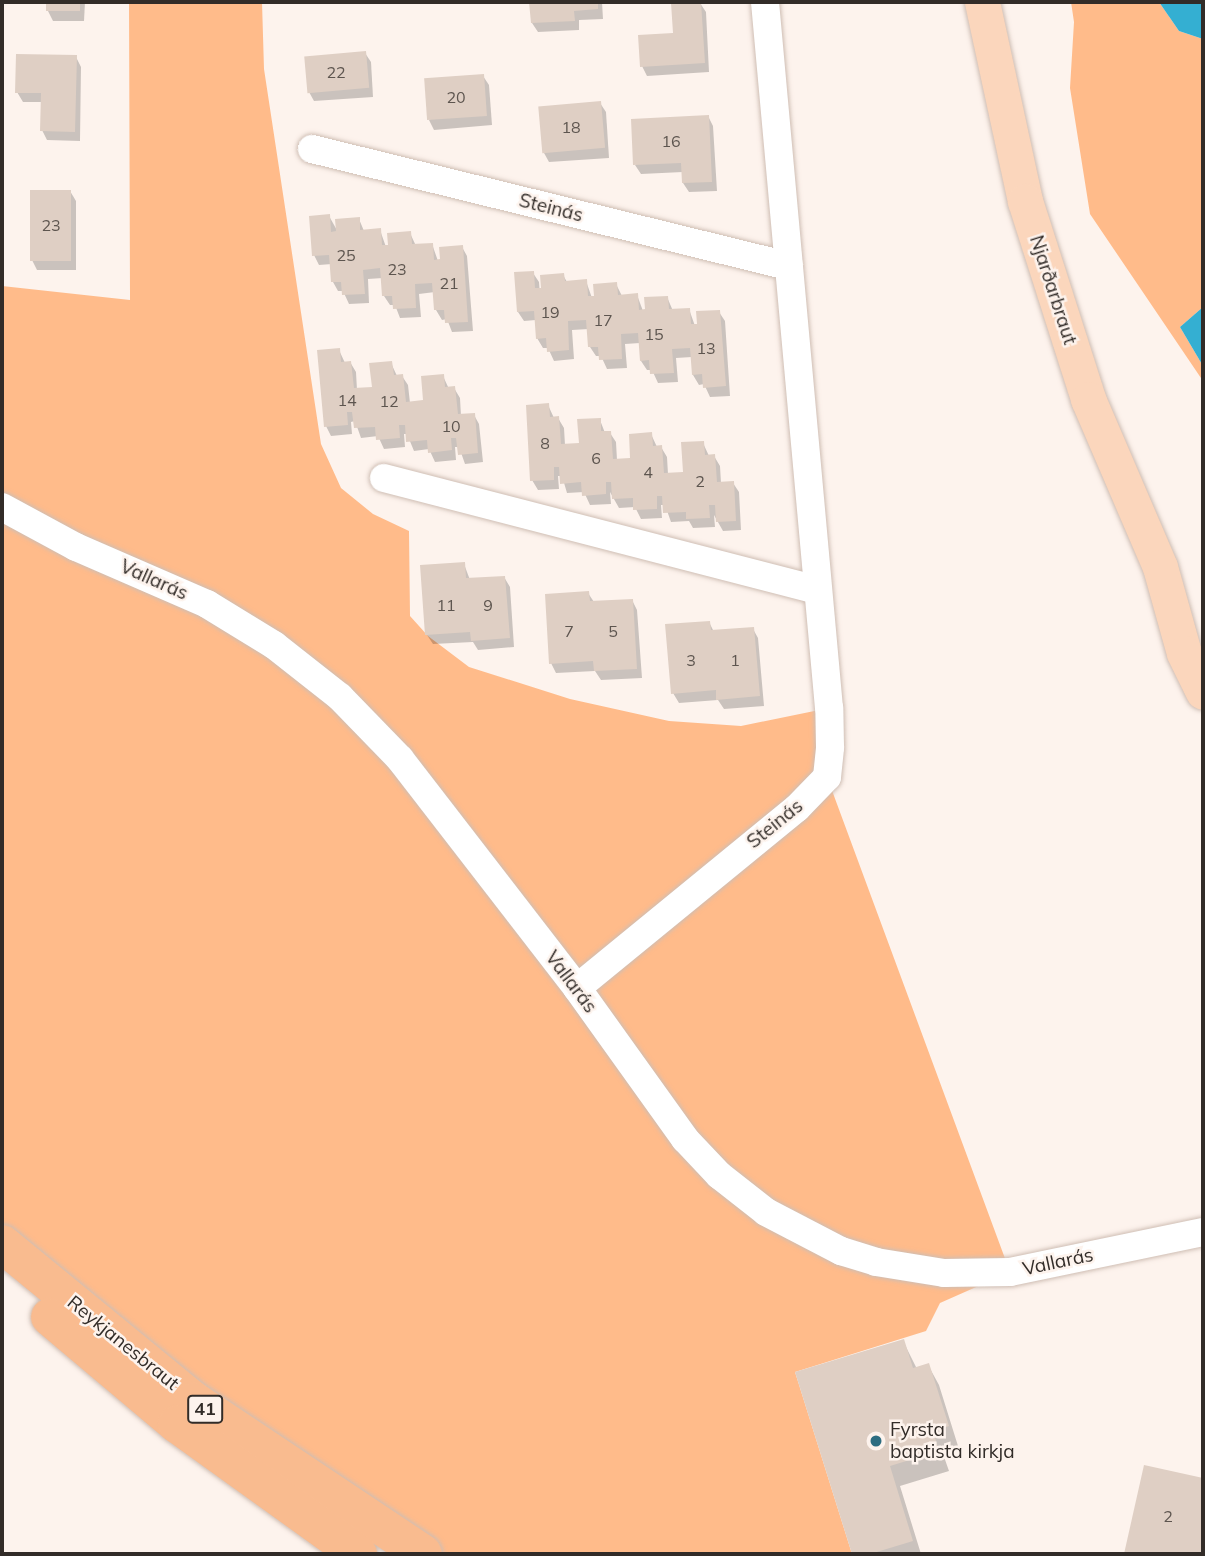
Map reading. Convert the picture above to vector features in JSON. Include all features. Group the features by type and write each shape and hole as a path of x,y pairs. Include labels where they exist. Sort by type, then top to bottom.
{"highway":[{"name":"Reykjanesbraut","path":"2,1244 194,1401 423,1554"},
{"name":"Reykjanesbraut","path":"2,1274 177,1424 358,1554"}],"main road":[{"name":"Njarðarbraut","path":"982,2 1025,201 1088,399 1160,568 1184,653 1203,692"},
{"name":"Njarðarbraut","path":"1160,568 1203,641"}],"street":[{"name":"Steinás","path":"577,988 797,808 827,777 830,747 829,708 816,590 765,2"},
{"name":"Steinás","path":"312,149 789,266"},
{"path":"384,478 816,590"},
{"name":"Vallarás","path":"2,507 76,547 207,604 274,645 340,697 401,759 577,988 701,1158 766,1213 841,1251 911,1269 977,1274 1046,1266 1203,1232"}],"shaded area":[{"path":"129,2 262,2 264,69 321,444 341,488 373,514 409,531 410,616 428,636 469,667 570,699 669,721 741,726 829,708 827,777 1010,1272 940,1303 926,1331 795,1372 852,1554 436,1554 2,1242 2,286 130,300"},
{"path":"1071,2 1159,2 1179,31 1203,39 1203,307 1180,327 1203,366 1203,381 1090,214 1070,88 1074,22"}],"water":[{"path":"1159,2 1203,2 1203,39 1179,31"},
{"path":"1203,307 1203,366 1180,327"}],"building":[{"path":"46,2 80,2 80,11 46,11"},
{"path":"529,2 598,2 598,9 574,11 575,21 531,23"},
{"path":"701,2 705,63 640,67 638,35 673,33 671,3"},
{"path":"366,51 369,88 307,93 304,56"},
{"path":"16,54 77,55 75,132 40,131 41,93 15,93"},
{"path":"484,74 487,116 427,120 424,78"},
{"path":"601,101 605,148 542,153 538,106"},
{"path":"709,115 712,182 682,183 681,163 633,165 631,119"},
{"path":"30,190 71,190 71,261 30,261"},
{"path":"330,214 331,232 336,231 335,219 360,217 360,230 381,228 382,245 388,245 387,233 411,231 412,244 433,243 434,260 440,259 439,247 463,245 468,322 445,323 444,310 434,310 432,283 415,284 416,308 393,309 392,296 382,296 380,268 363,270 365,294 342,295 341,282 331,282 329,255 312,256 309,216"},
{"path":"534,271 535,288 541,288 540,275 564,273 565,281 587,279 588,296 594,296 593,284 617,282 618,295 638,293 639,310 645,309 644,297 668,296 669,309 690,308 691,324 697,324 696,311 720,310 726,386 703,388 702,374 692,375 690,348 672,349 674,373 650,374 649,360 640,361 638,333 621,334 622,359 599,360 598,347 588,347 586,320 568,321 569,350 547,352 546,338 536,339 534,311 517,312 514,272"},
{"path":"340,348 341,362 351,361 354,388 372,387 369,363 392,361 394,375 403,374 406,402 423,400 421,376 444,374 445,387 455,386 458,414 475,413 478,453 458,455 456,438 451,438 452,450 428,453 427,440 406,442 405,425 399,425 400,438 376,440 375,427 354,428 352,412 347,412 348,425 324,427 317,350"},
{"path":"549,403 550,417 559,416 561,444 579,443 577,419 601,418 601,431 611,431 613,459 630,458 629,434 652,432 653,446 662,445 664,473 683,472 681,442 704,441 705,455 715,454 717,482 734,481 736,521 716,522 715,505 709,505 710,518 686,519 686,512 663,513 662,496 657,496 657,509 633,510 633,498 612,499 611,482 606,482 606,494 582,496 581,482 560,484 559,467 554,467 554,480 530,481 526,405"},
{"path":"465,562 466,578 505,576 510,638 471,641 470,632 425,635 420,565"},
{"path":"589,591 590,601 633,599 637,669 594,671 593,661 549,664 545,594"},
{"path":"710,621 711,630 754,627 760,696 716,700 716,690 671,694 665,624"},
{"name":"Fyrsta baptista kirkja","path":"904,1339 913,1368 929,1363 949,1426 933,1431 939,1451 890,1466 913,1541 870,1554 852,1554 795,1372"},
{"path":"1144,1465 1203,1478 1203,1554 1124,1554"}],"place":[{"name":"Fyrsta baptista kirkja","path":"876,1441"}]}
